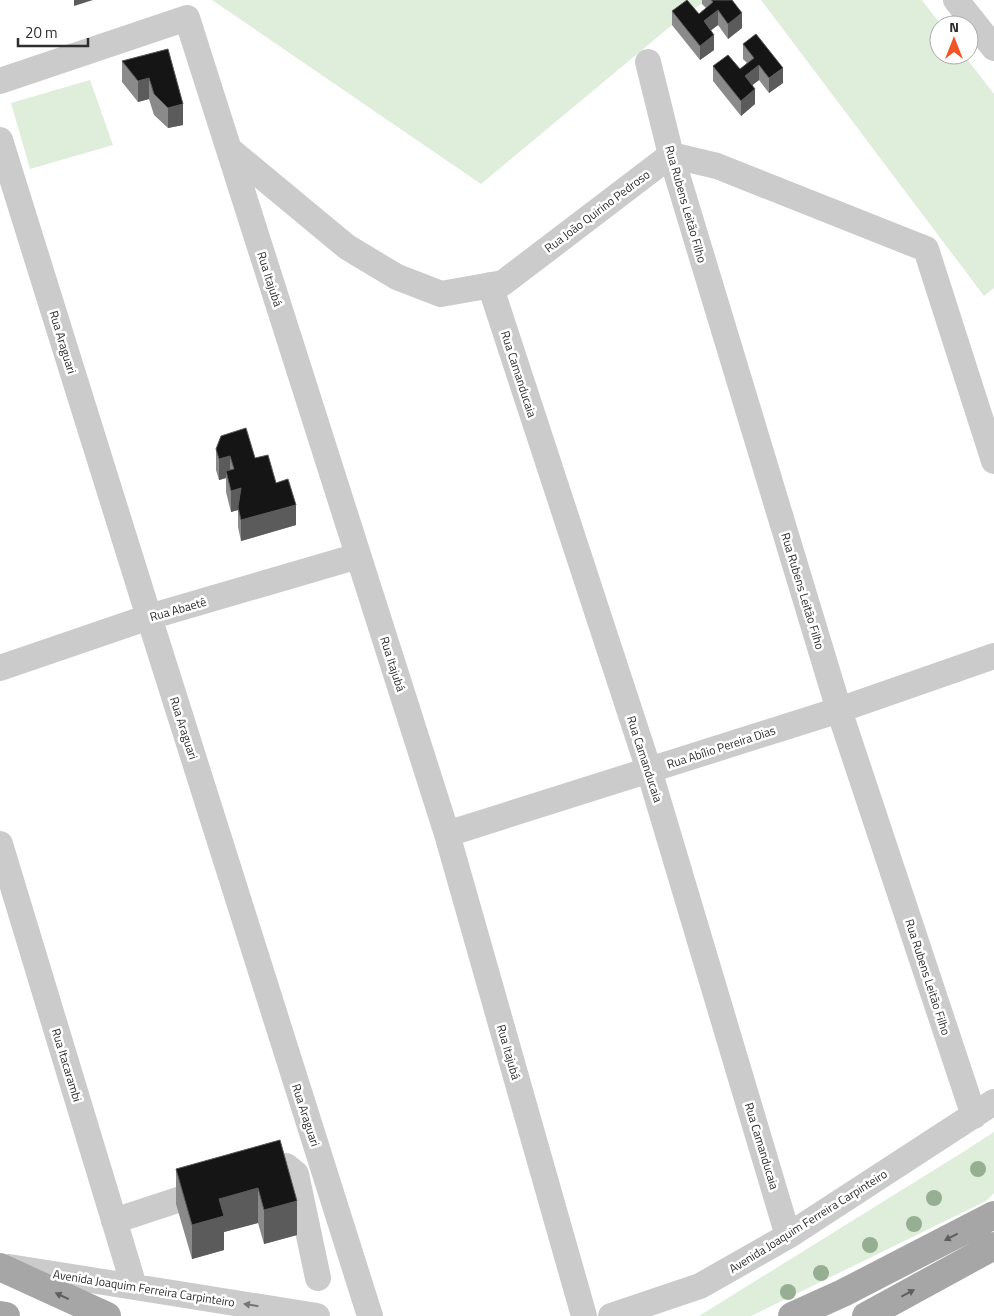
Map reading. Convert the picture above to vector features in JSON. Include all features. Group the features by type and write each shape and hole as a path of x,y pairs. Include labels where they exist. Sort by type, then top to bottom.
{"main road":[{"path":"792,1316 843,1293 994,1215"},
{"path":"866,1316 994,1246"},
{"path":"0,1266 107,1316"},
{"path":"0,1315 6,1316"}],"street":[{"path":"956,0 994,48"},
{"name":"Rua Itajubá","path":"0,81 186,18 230,150 448,834 584,1316"},
{"name":"Rua Rubens Leitão Filho","path":"648,62 671,155 839,710 984,1109"},
{"name":"Rua Araguari","path":"0,140 148,617 370,1316"},
{"name":"Rua João Quirino Pedroso","path":"230,150 347,247 397,277 441,294 503,283 671,155"},
{"path":"671,155 717,166 926,249 994,461"},
{"name":"Rua Camanducaia","path":"490,285 649,770 788,1236"},
{"name":"Rua Abaetê","path":"0,668 148,617 358,556"},
{"name":"Rua Abílio Pereira Dias","path":"448,834 839,710 994,656"},
{"name":"Rua Itacarambi","path":"0,844 134,1286"},
{"name":"Avenida Joaquim Ferreira Carpinteiro","path":"611,1316 700,1286 788,1236 984,1109"},
{"path":"114,1222 274,1168 286,1166 296,1174 318,1278"},
{"name":"Avenida Joaquim Ferreira Carpinteiro","path":"0,1266 317,1316"}],"green space":[{"path":"212,0 707,0 672,25 481,184"},
{"path":"761,0 922,0 933,15 929,15 929,65 972,65 994,94 994,288 984,296"},
{"path":"90,80 113,145 30,169 11,103"},
{"path":"994,1132 994,1193 986,1201 751,1316 699,1316 963,1152"}],"building":[{"path":"687,0 699,14 713,2 711,0 732,0 742,13 728,24 718,10 704,21 714,35 700,46 672,11"},
{"path":"756,34 783,68 769,78 759,65 745,76 755,89 741,101 713,66 728,55 740,69 754,58 743,44"},
{"path":"168,49 183,104 168,108 154,94 149,78 138,81 122,61"},
{"path":"246,428 255,458 268,455 276,483 288,479 296,505 241,520 238,507 241,488 231,491 226,471 234,469 230,456 219,459 216,449 221,436"},
{"path":"280,1140 297,1201 264,1210 258,1188 219,1199 224,1216 192,1225 176,1169"}]}
